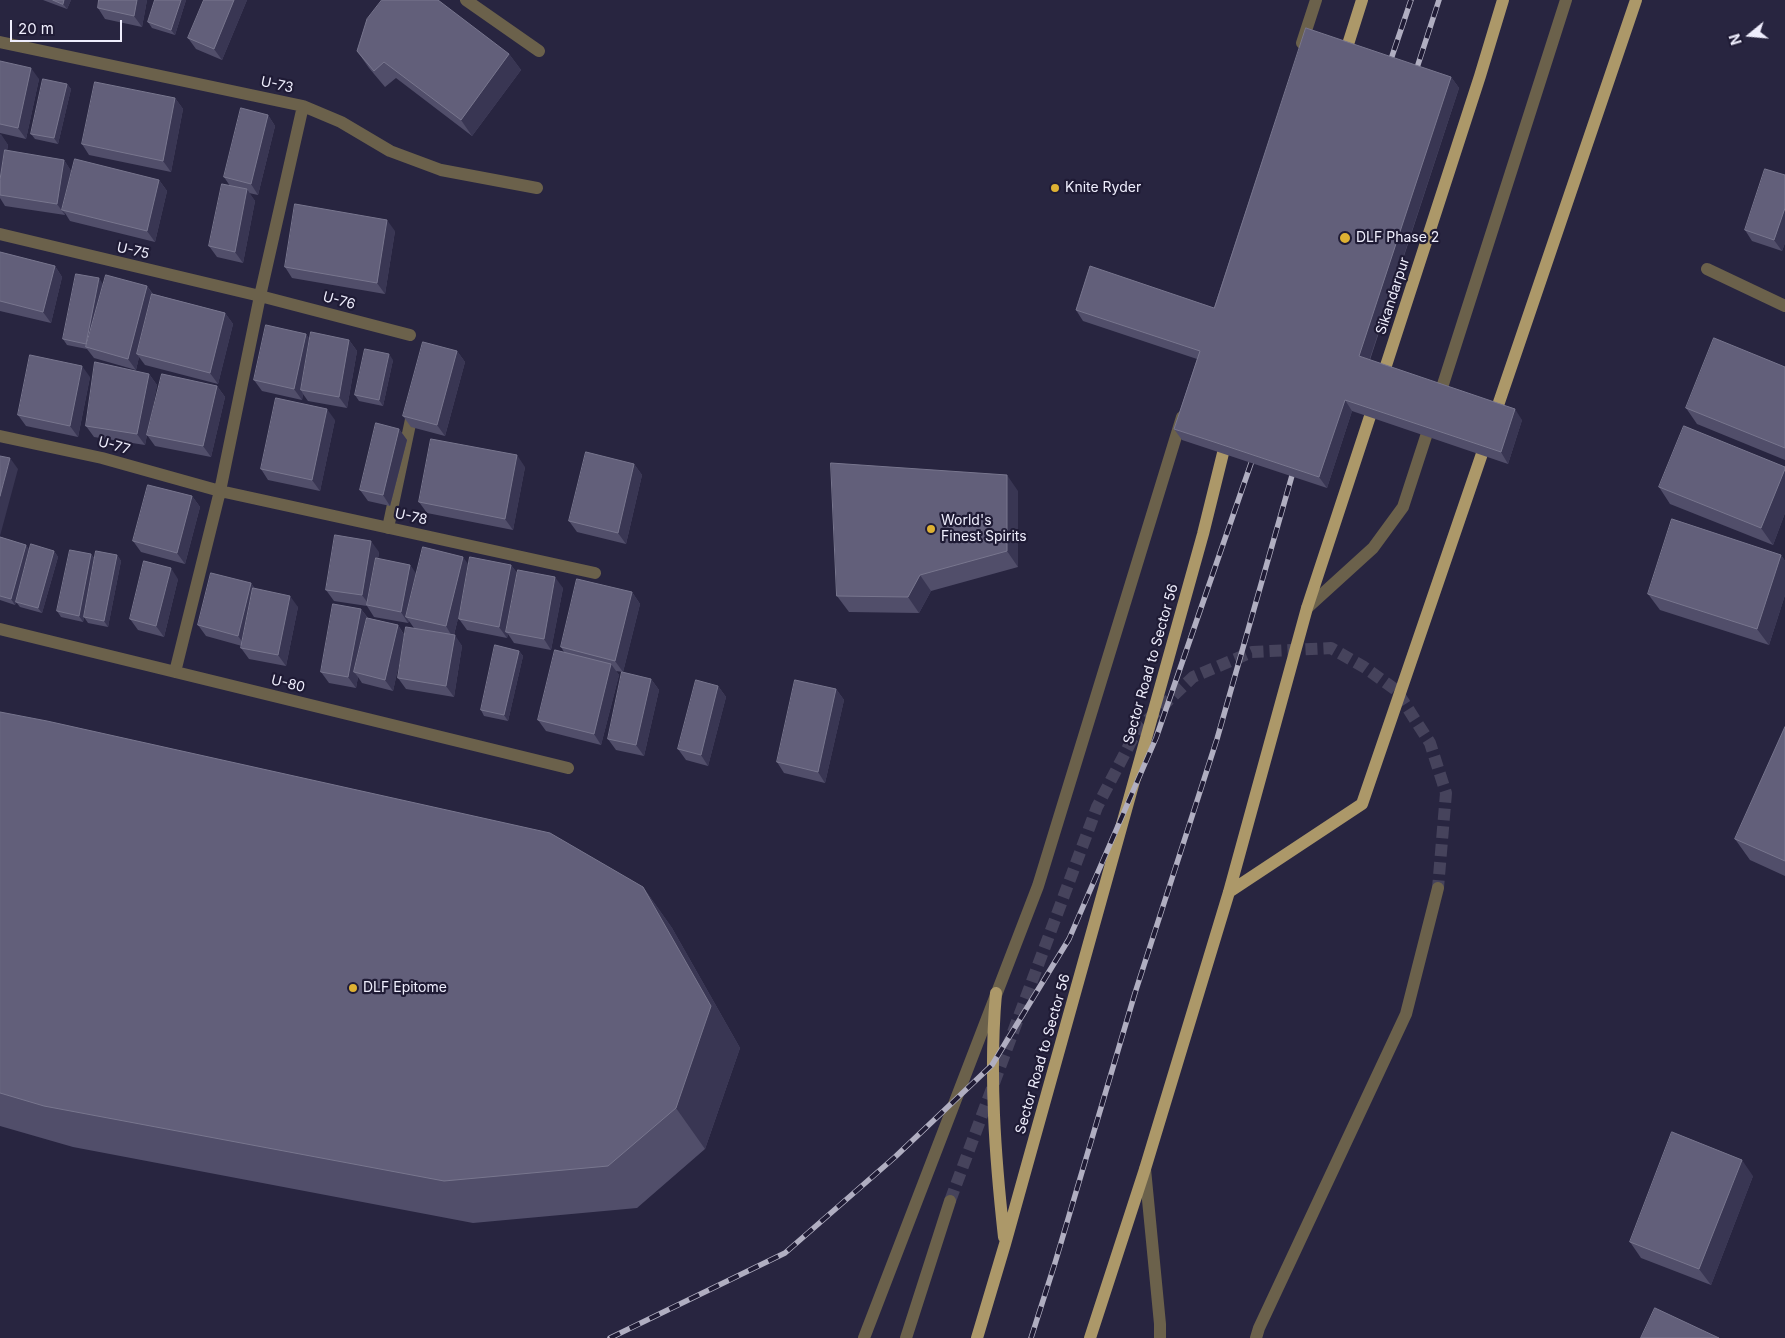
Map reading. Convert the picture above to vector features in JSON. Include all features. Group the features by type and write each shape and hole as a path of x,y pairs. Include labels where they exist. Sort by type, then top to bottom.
{"main road":[{"path":"1337,66 1346,51 1362,0"},
{"name":"Sikandarpur","path":"1229,892 1307,608 1503,0"},
{"path":"1090,1338 1145,1169 1229,892 1362,804 1636,0"},
{"name":"Sector Road to Sector 56","path":"977,1338 1005,1244 1203,534 1222,453 1231,425"},
{"path":"996,993 992,1037 994,1117 1005,1244"}],"street":[{"path":"466,0 540,50"},
{"path":"1299,53 1316,0"},
{"path":"1307,608 1373,548 1403,507 1518,156 1566,0"},
{"name":"U-73","path":"0,42 303,106 341,122 390,151 441,170 537,188"},
{"path":"175,672 220,491 260,296 303,106"},
{"name":"U-75","path":"0,234 260,296"},
{"path":"1707,269 1785,306"},
{"name":"U-76","path":"260,296 410,335"},
{"path":"388,528 415,400"},
{"path":"864,1338 1038,886 1187,401"},
{"name":"U-77","path":"0,436 102,458 220,491"},
{"name":"U-78","path":"220,491 595,573"},
{"name":"U-80","path":"0,629 568,768"},
{"path":"1256,1338 1406,1014 1438,888"},
{"path":"1145,1169 1160,1338"},
{"path":"906,1338 950,1201"}],"building":[{"path":"53,0 64,0 63,4"},
{"path":"99,0 137,0 134,16 98,8"},
{"path":"155,0 181,0 171,30 148,22"},
{"path":"204,0 234,0 214,49 188,38"},
{"path":"382,0 438,0 509,54 461,120 384,62 374,71 357,51 367,19"},
{"path":"1306,28 1451,77 1359,356 1515,409 1501,452 1345,400 1319,477 1174,429 1200,351 1076,310 1090,266 1214,308"},
{"path":"0,61 31,68 18,128 0,124"},
{"path":"43,79 67,84 54,138 31,134"},
{"path":"95,82 175,98 163,161 82,144"},
{"path":"241,108 268,115 251,184 224,177"},
{"path":"5,150 64,160 57,204 0,195 0,180"},
{"path":"75,159 159,180 147,231 62,210"},
{"path":"1765,169 1785,175 1785,208 1774,240 1745,230"},
{"path":"222,184 247,189 235,252 209,246"},
{"path":"295,204 387,220 377,283 285,267"},
{"path":"0,252 55,266 43,312 0,301"},
{"path":"76,274 99,278 86,344 63,339"},
{"path":"106,275 147,286 128,359 86,347"},
{"path":"152,294 225,313 210,373 137,354"},
{"path":"266,325 306,334 294,389 254,380"},
{"path":"311,332 349,340 339,397 301,390"},
{"path":"1714,338 1785,367 1785,448 1686,408"},
{"path":"423,342 457,351 437,425 403,416"},
{"path":"365,349 389,354 379,400 355,395"},
{"path":"30,355 82,366 70,426 18,415"},
{"path":"95,362 149,374 137,434 86,426"},
{"path":"162,374 217,386 203,446 147,435"},
{"path":"276,398 327,409 312,480 261,469"},
{"path":"376,423 399,429 383,495 360,490"},
{"path":"1684,426 1785,467 1761,528 1659,487"},
{"path":"431,439 517,455 505,519 419,502"},
{"path":"586,452 634,464 618,533 569,521"},
{"path":"0,456 10,458 0,496"},
{"name":"World's Finest Spirits","path":"831,463 1007,475 1007,551 920,575 908,597 837,596"},
{"path":"148,485 192,496 177,553 133,541"},
{"path":"1672,519 1781,555 1757,629 1648,594"},
{"path":"335,535 371,541 362,595 326,590"},
{"path":"0,537 26,545 11,599 0,596"},
{"path":"31,544 54,551 38,608 16,602"},
{"path":"423,547 463,557 446,626 406,617"},
{"path":"70,550 91,554 79,616 57,611"},
{"path":"96,551 117,555 104,621 84,617"},
{"path":"470,557 511,565 499,627 459,619"},
{"path":"376,558 410,565 401,612 367,605"},
{"path":"144,561 171,568 156,626 130,619"},
{"path":"518,570 555,577 544,639 506,632"},
{"path":"211,573 251,583 238,636 198,625"},
{"path":"577,579 632,592 615,661 561,647"},
{"path":"253,588 290,596 278,655 241,648"},
{"path":"333,604 361,609 348,677 321,672"},
{"path":"367,618 398,625 385,680 354,672"},
{"path":"406,627 455,635 446,686 398,678"},
{"path":"495,645 519,651 504,715 481,710"},
{"path":"555,650 611,664 594,734 538,720"},
{"path":"622,672 651,679 636,745 608,739"},
{"path":"696,680 718,686 701,755 678,749"},
{"path":"795,680 836,689 818,772 777,762"},
{"name":"DLF Epitome","path":"0,712 550,833 643,887 711,1006 676,1108 608,1166 444,1181 44,1106 0,1093"},
{"path":"1785,727 1785,861 1735,839"},
{"path":"1672,1132 1742,1160 1699,1269 1630,1242"},
{"path":"1655,1308 1719,1338 1641,1338"}],"tunnel":[{"path":"950,1201 1097,807 1137,730 1193,677 1252,652 1331,648 1364,667 1396,690 1430,743 1446,793 1438,888"}],"railway":[{"path":"1387,71 1411,0"},
{"path":"1413,80 1439,0"},
{"path":"610,1338 785,1253 895,1157 992,1065 1069,939 1156,738 1256,449"},
{"path":"1031,1338 1135,993 1217,739 1295,465"}],"place":[{"name":"Knite Ryder","path":"1055,188"},
{"name":"DLF Phase 2","path":"1345,238"},
{"name":"World's Finest Spirits","path":"931,529"},
{"name":"DLF Epitome","path":"353,988"}]}
